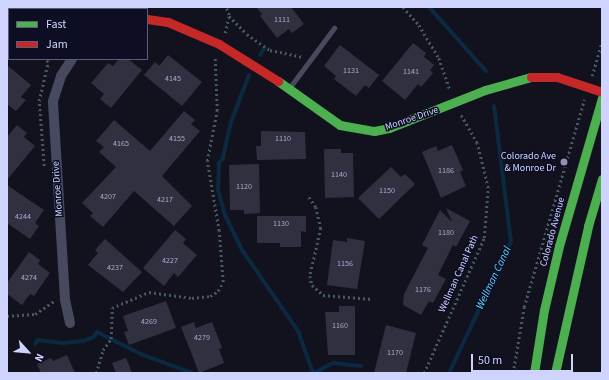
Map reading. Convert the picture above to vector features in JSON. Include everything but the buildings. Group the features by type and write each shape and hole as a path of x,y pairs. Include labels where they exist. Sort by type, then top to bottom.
{"street":[{"name":"Monroe Drive","path":"148,19 168,22 219,44 289,88 340,125 374,131 389,128 455,104 485,90 536,75 557,77 602,92"},
{"name":"Monroe Drive","path":"70,323 66,299 53,101 61,76 71,60"},
{"name":"Colorado Avenue","path":"534,373 544,310 559,246 602,98"},
{"path":"555,373 588,226 602,179"}],"lane":[{"path":"289,88 334,28"}],"path":[{"path":"226,7 229,15 247,34 270,50 312,58"},
{"name":"Wellman Canal Path","path":"403,7 419,25 438,58 455,104 477,143 488,188 484,238 424,373"},
{"path":"96,373 103,350 111,339 112,308 149,292 192,298 210,296 218,291 224,282 219,231 207,161 217,111 214,63 219,44 226,32 229,15"},
{"path":"513,373 524,307 602,42"},
{"path":"309,197 316,207 321,228 310,276 312,285 324,295 372,299"},
{"path":"7,316 35,314 48,307 54,300 66,299"}],"waterway":[{"name":"Wellman Canal","path":"429,7 486,71"},
{"path":"260,55 265,47"},
{"path":"249,75 231,122 223,158 219,163 218,190 225,215 242,250 298,331 313,373"},
{"name":"Wellman Canal","path":"449,373 511,242 494,106"},
{"path":"35,344 38,340 64,343 83,341 94,337 97,332 141,354 192,373"},
{"path":"314,373 333,363 361,366"}],"traffic: fast":[{"path":"278,81 340,125 374,131 389,128 485,90 531,77"},
{"path":"534,373 544,310 559,246 602,98"},
{"path":"555,373 588,226 602,179"}],"traffic: jam":[{"path":"148,19 168,22 219,44 278,81"},
{"path":"531,77 557,77 602,92"}],"place":[{"name":"Colorado Ave & Monroe Dr","path":"564,162"}]}
